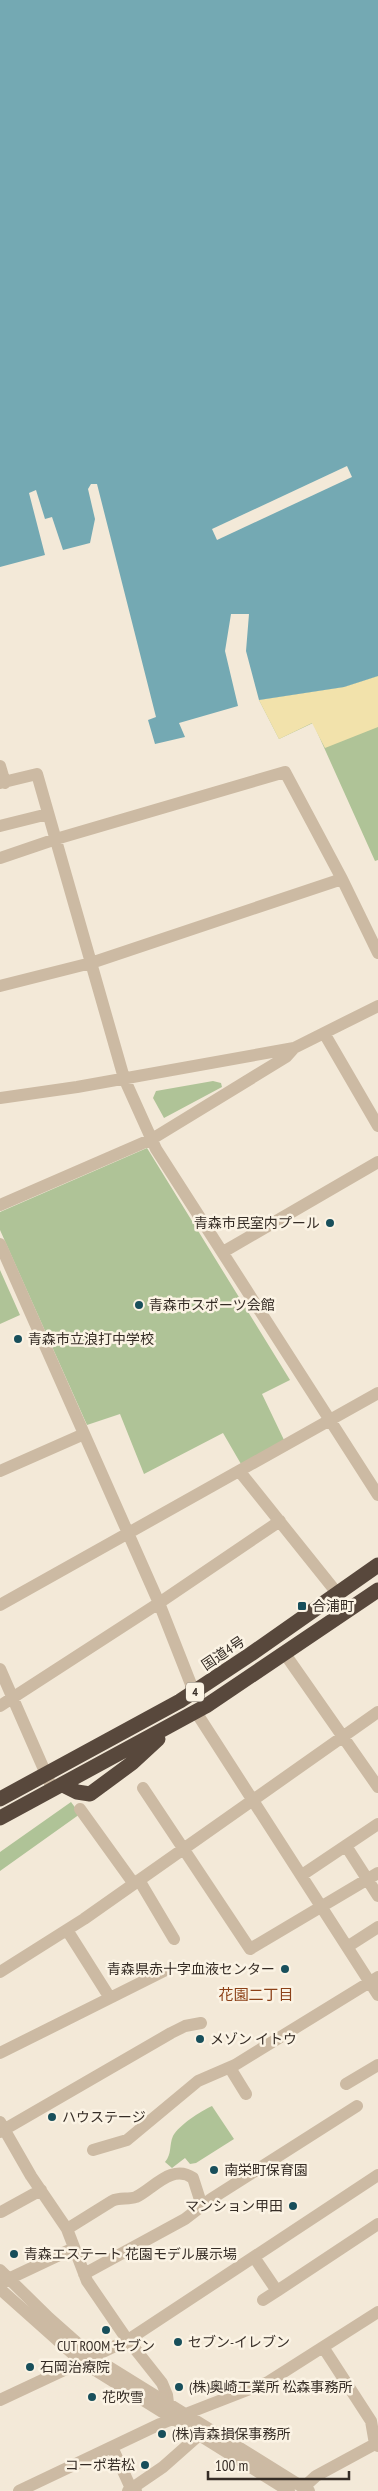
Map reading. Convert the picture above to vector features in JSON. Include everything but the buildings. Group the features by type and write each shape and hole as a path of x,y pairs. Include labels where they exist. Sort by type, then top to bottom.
{"highway":[{"name":"国道4号","path":"0,1799 194,1692 378,1565"},
{"name":"4","path":"0,1818 196,1712 378,1590"},
{"path":"58,1787 90,1794 132,1763 172,1726"}],"street":[{"path":"0,766 3,783 37,774 124,1078 156,1149 378,1495"},
{"path":"0,858 56,838 285,772 342,879 378,953"},
{"path":"0,826 48,814"},
{"path":"0,986 91,963 342,879"},
{"path":"0,1098 294,1048 378,1006"},
{"path":"324,1033 378,1126"},
{"path":"0,1205 152,1138 286,1057 294,1048"},
{"path":"223,1252 378,1162"},
{"path":"0,1244 159,1603 194,1692"},
{"path":"0,1605 378,1393"},
{"path":"0,1471 84,1434"},
{"path":"240,1472 337,1593"},
{"path":"0,1706 159,1603 280,1521"},
{"path":"285,1654 378,1787"},
{"path":"0,1669 47,1774 58,1787"},
{"path":"196,1712 347,1947 374,1979 378,1995"},
{"path":"0,1972 67,1930 137,1882 378,1712"},
{"path":"143,1788 250,1949 373,1876"},
{"path":"80,1809 137,1882 174,1939"},
{"path":"302,1875 378,1824"},
{"path":"346,1846 373,1876 378,1896"},
{"path":"347,1947 378,1927"},
{"path":"67,1930 110,1998"},
{"path":"0,2053 164,1971"},
{"path":"93,2150 127,2140 192,2084 230,2068 374,1979"},
{"path":"168,2403 162,2383 128,2340 84,2274 67,2230 1,2128 171,2032 184,2026 201,2023"},
{"path":"346,2084 378,2065"},
{"path":"230,2068 246,2094"},
{"path":"84,2274 171,2228 357,2106"},
{"path":"67,2230 112,2200 134,2198 158,2181 175,2174 193,2178 202,2206"},
{"path":"0,2400 128,2340 378,2175"},
{"path":"1,2212 41,2190"},
{"path":"263,2300 378,2224"},
{"path":"74,2248 3,2278 88,2359 168,2403 306,2489 316,2476 377,2445 371,2421 324,2347"},
{"path":"254,2257 276,2291"},
{"path":"0,2288 88,2359 171,2420 288,2491"},
{"path":"19,2491 171,2420 268,2382 378,2312"},
{"path":"112,2447 132,2490 164,2467 198,2436"}],"green space":[{"path":"378,676 378,860 375,861 313,723 279,739 259,700 344,687"},
{"path":"213,1081 221,1083 222,1087 164,1118 153,1098 156,1091"},
{"name":"青森市スポーツ会館","path":"147,1148 290,1380 262,1394 284,1440 241,1464 223,1433 144,1474 120,1414 87,1425 0,1230 0,1212"},
{"path":"0,1270 20,1315 0,1324"},
{"path":"71,1802 80,1814 0,1871 0,1852"},
{"path":"212,2106 234,2139 196,2163 190,2164 185,2158 172,2168 165,2162 169,2156 173,2136 185,2123"}],"sand":[{"path":"378,676 378,727 325,748 312,723 279,739 259,700 344,687"}],"water":[{"path":"0,0 378,0 378,676 344,687 259,700 246,651 249,614 231,614 225,651 238,706 179,723 185,737 155,744 148,720 156,717 97,484 91,484 88,489 95,519 90,543 63,550 52,517 45,519 36,490 29,493 45,555 0,567"}],"pier":[{"path":"347,466 352,477 217,540 212,529"}],"place":[{"name":"青森市民室内プール","path":"330,1223"},
{"name":"青森市スポーツ会館","path":"139,1305"},
{"name":"青森市立浪打中学校","path":"18,1339"},
{"name":"合浦町","path":"302,1606"},
{"name":"青森県赤十字血液センター","path":"285,1969"},
{"name":"メゾン イトウ","path":"200,2039"},
{"name":"ハウステージ","path":"52,2117"},
{"name":"南栄町保育園","path":"214,2170"},
{"name":"マンション甲田","path":"293,2206"},
{"name":"青森エステート 花園モデル展示場","path":"14,2254"},
{"name":"CUT ROOM セブン","path":"106,2330"},
{"name":"セブン-イレブン","path":"178,2342"},
{"name":"石岡治療院","path":"30,2367"},
{"name":"(株)奥崎工業所 松森事務所","path":"179,2387"},
{"name":"花吹雪","path":"92,2397"},
{"name":"(株)青森損保事務所","path":"162,2434"},
{"name":"コーポ若松","path":"145,2465"}],"district":[{"name":"花園二丁目","path":"256,1995"}]}
